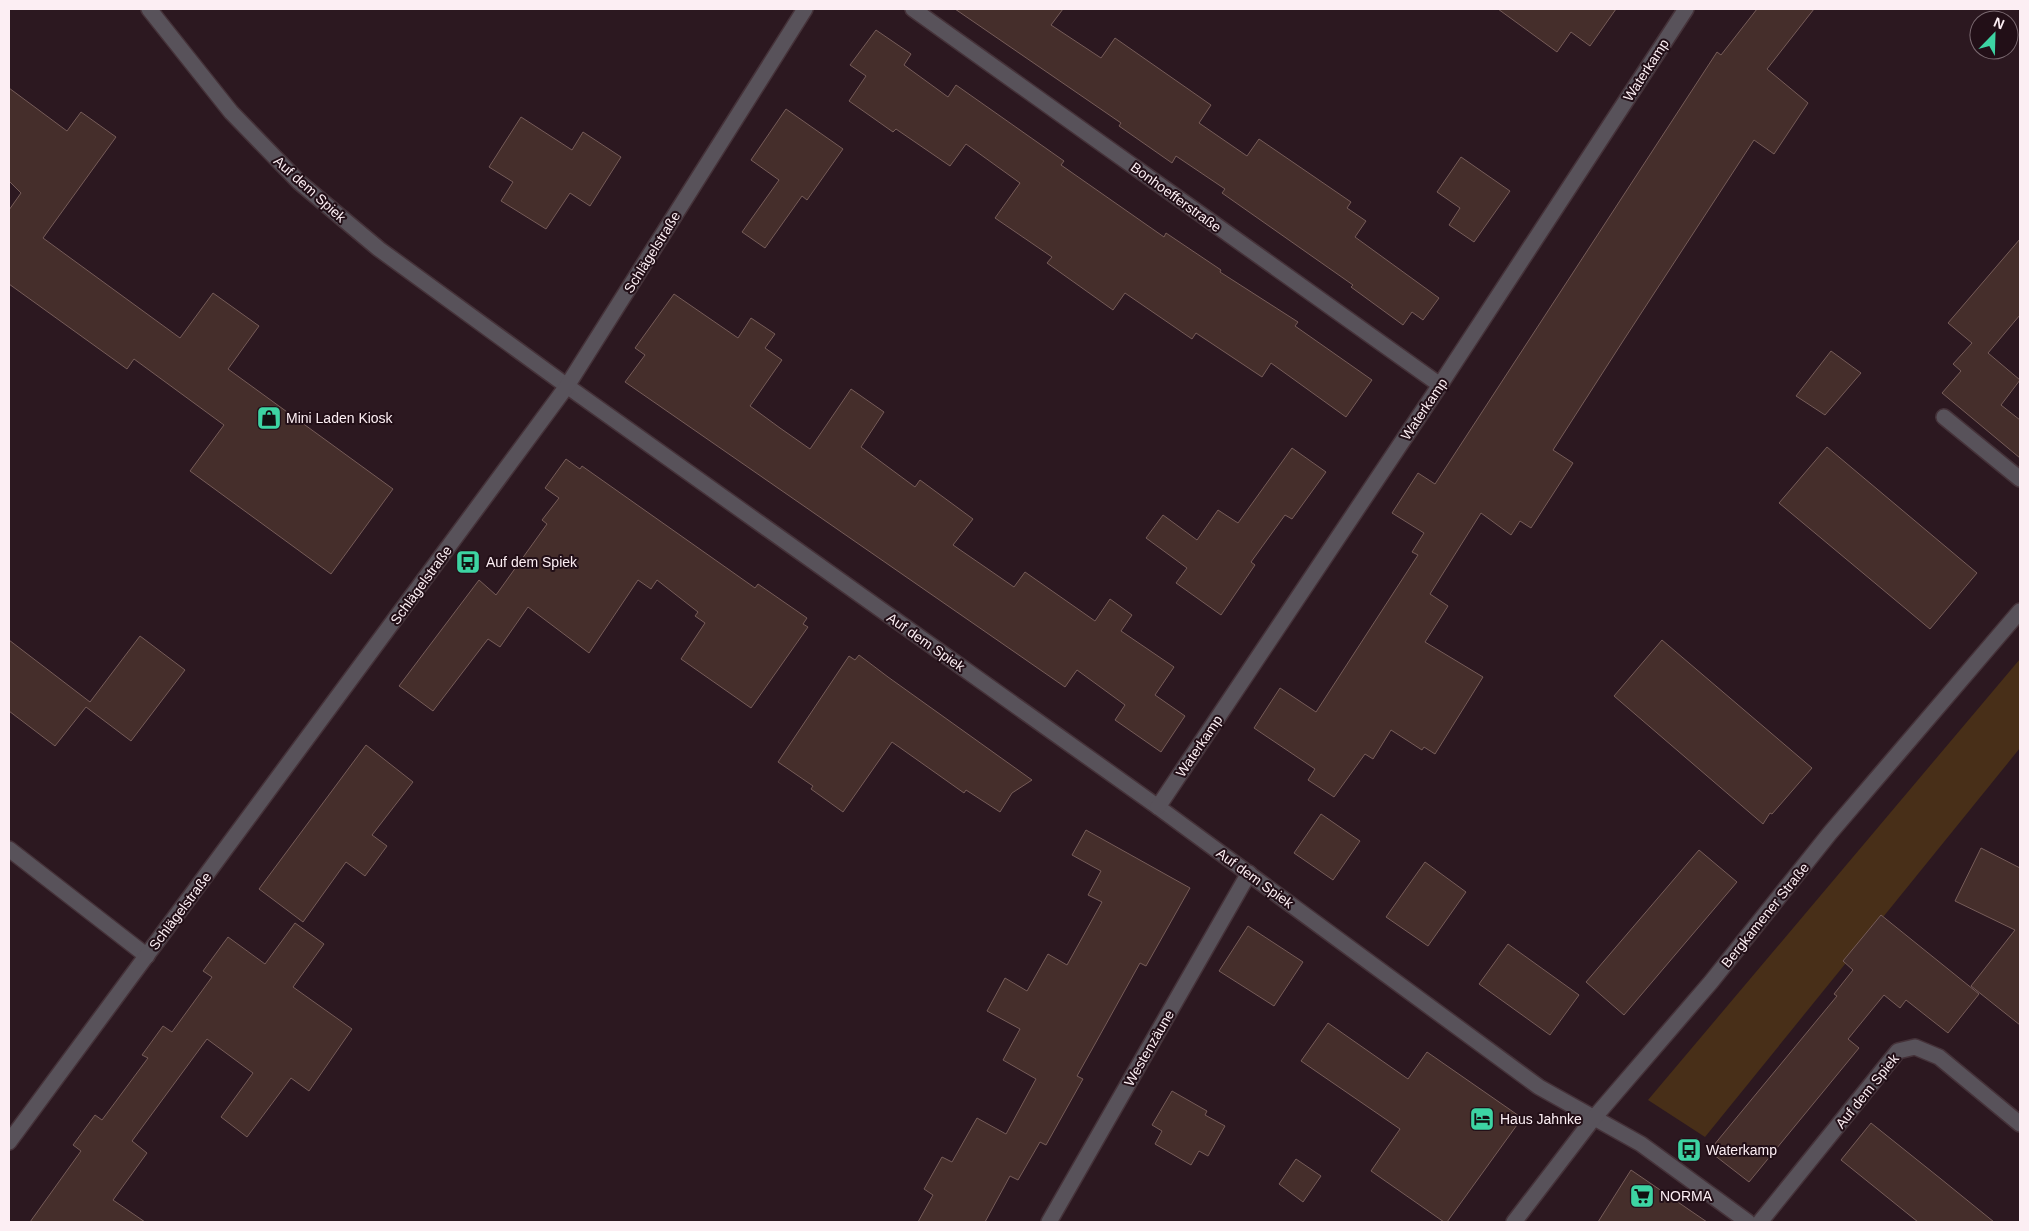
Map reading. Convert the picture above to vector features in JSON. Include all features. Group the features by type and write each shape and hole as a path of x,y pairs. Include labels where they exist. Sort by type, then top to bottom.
{"street":[{"name":"Auf dem Spiek","path":"148,9 231,112 299,182 379,249 567,386 1158,807 1539,1087 1593,1119 1641,1144 1748,1222"},
{"name":"Schlägelstraße","path":"9,1142 567,386 805,9"},
{"name":"Bonhoefferstraße","path":"913,9 1440,385"},
{"name":"Waterkamp","path":"1158,807 1440,385 1683,10"},
{"path":"1944,417 2020,479"},
{"name":"Bergkamener Straße","path":"1514,1222 1593,1119 1711,982 1843,818 2020,611"},
{"path":"9,849 147,956"},
{"name":"Westenzäune","path":"1049,1222 1249,873"},
{"name":"Auf dem Spiek","path":"1760,1222 1898,1051 1915,1047 1939,1057 2020,1124"}],"shaded area":[{"path":"2020,659 2020,748 1705,1137 1648,1100"}],"building":[{"path":"955,9 1063,9 1051,25 1101,58 1115,38 1211,105 1199,123 1247,156 1259,139 1351,202 1347,208 1366,221 1355,237 1439,298 1423,320 1412,312 1403,325 1351,287 1353,285 1222,193 1225,189 1176,156 1172,163 1119,126 1121,123"},
{"path":"1498,9 1616,9 1590,46 1571,32 1557,52"},
{"path":"1757,9 1814,9 1767,69 1808,103 1774,154 1754,140 1553,450 1573,463 1531,528 1520,521 1511,535 1481,513 1430,594 1448,606 1425,642 1483,677 1435,754 1424,747 1422,750 1391,730 1373,759 1365,754 1334,797 1308,780 1315,769 1254,728 1280,688 1316,712 1418,555 1412,552 1424,533 1392,513 1418,473 1435,484 1717,52 1721,55"},
{"path":"876,30 911,54 904,65 948,97 956,85 1064,161 1061,165 1164,237 1166,233 1221,270 1220,272 1298,322 1295,326 1372,380 1346,417 1271,363 1262,377 1196,333 1192,339 1125,293 1113,310 1047,263 1052,257 995,218 1020,183 966,144 950,166 896,129 893,132 849,101 866,76 850,65"},
{"path":"9,88 67,131 81,112 116,137 43,238 180,338 213,293 259,326 228,369 393,489 331,574 190,471 224,425 134,359 127,369 9,284 9,210 21,193 9,181"},
{"path":"786,109 843,149 807,200 802,196 765,248 742,232 779,180 751,160"},
{"path":"521,117 572,150 583,132 621,157 590,206 570,193 546,229 501,201 513,182 489,167"},
{"path":"1461,157 1510,191 1474,242 1449,225 1460,208 1437,192"},
{"path":"2020,239 2020,315 1988,353 2020,380 2001,405 2020,420 2020,458 1942,393 1961,371 1953,364 1972,343 1948,323"},
{"path":"674,294 738,338 751,318 775,334 765,348 782,360 750,406 780,428 810,449 851,389 884,412 861,447 915,487 920,480 973,519 953,545 1014,587 1025,572 1095,621 1110,599 1132,615 1121,631 1174,667 1155,695 1185,716 1161,752 1115,720 1125,705 1077,670 1065,687 625,382 645,355 635,348"},
{"path":"1831,351 1861,373 1825,415 1796,396"},
{"path":"1827,447 1977,573 1930,629 1779,503"},
{"path":"1292,448 1326,472 1292,519 1285,515 1251,562 1255,565 1221,615 1176,583 1187,568 1146,538 1163,515 1197,540 1218,510 1238,523"},
{"path":"566,459 580,469 582,466 755,588 758,584 807,618 803,624 808,627 751,708 681,659 705,623 695,616 698,612 657,580 651,589 638,580 589,653 528,607 500,647 488,639 433,711 399,686 479,580 496,595 547,524 542,520 559,498 545,488"},
{"path":"140,636 185,670 131,741 86,707 55,746 9,711 9,640 90,702"},
{"path":"1662,640 1812,768 1772,814 1770,813 1763,824 1614,696"},
{"path":"859,655 1032,780 1012,793 1000,812 966,790 964,793 892,742 843,812 811,789 813,786 778,762 849,656 855,660"},
{"path":"366,745 413,782 372,835 387,846 365,876 346,862 303,922 259,889"},
{"path":"1321,814 1360,841 1333,880 1294,853"},
{"path":"1086,830 1190,888 1146,966 1140,963 1077,1076 1083,1079 1046,1145 1040,1142 1018,1180 1010,1176 985,1222 918,1222 933,1195 924,1189 942,1157 952,1162 977,1118 1006,1134 1036,1079 1003,1060 1020,1029 987,1011 1005,978 1027,991 1048,954 1067,965 1102,902 1088,895 1101,871 1072,855"},
{"path":"1981,848 2020,868 2020,1025 1971,986 2015,930 1955,901"},
{"path":"1699,850 1737,882 1624,1015 1586,982"},
{"path":"1425,862 1466,892 1428,946 1386,917"},
{"path":"1881,915 1979,994 1948,1033 1906,1000 1900,1008 1884,995 1848,1039 1859,1048 1749,1182 1709,1151 1837,996 1834,994 1853,970 1843,961"},
{"path":"295,923 324,944 293,987 352,1029 309,1091 291,1078 247,1137 221,1117 253,1073 207,1039 132,1141 147,1153 113,1200 145,1222 30,1222 81,1151 73,1145 95,1115 102,1120 148,1058 142,1055 163,1026 172,1032 212,977 203,971 228,937 265,964"},
{"path":"1248,926 1303,962 1274,1006 1219,971"},
{"path":"1508,944 1579,995 1550,1035 1479,984"},
{"path":"1328,1023 1408,1079 1427,1052 1522,1118 1447,1222 1444,1222 1371,1171 1400,1129 1301,1061"},
{"path":"1172,1091 1207,1111 1205,1115 1225,1126 1208,1156 1199,1151 1191,1165 1155,1144 1162,1131 1152,1125"},
{"path":"1871,1123 1994,1222 1918,1222 1841,1160"},
{"path":"1296,1159 1321,1176 1303,1202 1279,1184"},
{"name":"NORMA","path":"1631,1170 1707,1222 1598,1222"}],"place":[{"name":"Mini Laden Kiosk","path":"269,418"},
{"name":"Auf dem Spiek","path":"468,562"},
{"name":"Haus Jahnke","path":"1482,1119"},
{"name":"Waterkamp","path":"1689,1150"},
{"name":"NORMA","path":"1642,1196"}]}
